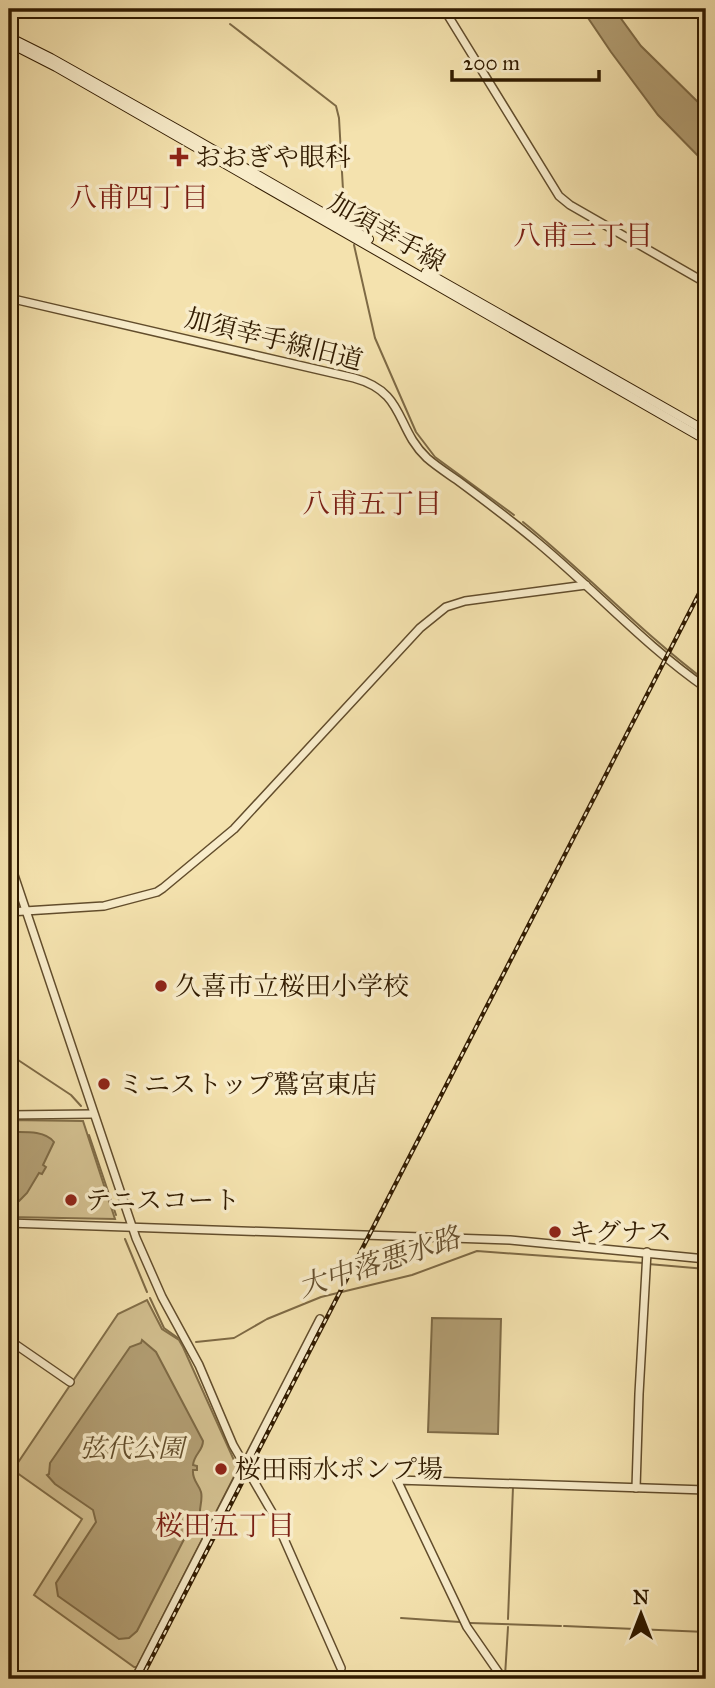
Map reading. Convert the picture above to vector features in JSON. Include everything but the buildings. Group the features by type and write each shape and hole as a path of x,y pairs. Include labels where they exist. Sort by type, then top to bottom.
{"main road":[{"name":"加須幸手線","path":"9,37 248,169 706,431"},
{"name":"加須幸手線","path":"9,43 706,440"}],"street":[{"path":"443,9 559,196 570,205 706,283"},
{"name":"加須幸手線旧道","path":"9,298 369,383 393,402 427,458 536,541 659,654 706,688"},
{"path":"9,912 104,906 163,888 234,829 406,642 446,607 465,601 586,585"},
{"path":"9,860 131,1227 155,1281 199,1364 233,1445 273,1514 341,1668"},
{"path":"9,1115 93,1114"},
{"path":"9,1223 510,1240 647,1260 706,1259"},
{"path":"636,1488 647,1260"},
{"path":"135,1679 320,1319"},
{"path":"9,1340 70,1382"},
{"path":"502,1679 467,1627 397,1480 706,1490"}],"green space":[{"path":"9,1120 83,1121 115,1219 9,1217"},
{"name":"弦代公園","path":"147,1300 162,1329 179,1340 183,1347 238,1469 137,1667 134,1667 34,1595 82,1519 13,1470 118,1314"}],"shaded area":[{"path":"582,9 614,9 641,46 706,110 706,164 658,115"},
{"path":"9,1132 45,1135 54,1142 43,1165 46,1167 42,1174 39,1173 19,1201 9,1204"},
{"path":"432,1318 501,1319 498,1434 428,1432"},
{"name":"弦代公園","path":"142,1340 156,1352 203,1441 193,1465 197,1466 193,1473 202,1498 200,1514 197,1514 137,1631 129,1638 119,1639 58,1596 56,1583 96,1522 93,1510 55,1484 47,1475 50,1463 130,1347"}],"waterway":[{"path":"216,9 221,15"},
{"path":"230,24 336,106 343,190 349,220"},
{"path":"354,245 375,338 416,432 435,457 514,515"},
{"path":"523,522 659,643 706,681"},
{"path":"9,623 11,637"},
{"name":"大中落悪水路","path":"9,1054 71,1095 81,1106"},
{"name":"大中落悪水路","path":"89,1135 116,1215"},
{"name":"大中落悪水路","path":"125,1239 147,1292"},
{"name":"大中落悪水路","path":"196,1342 234,1338 267,1319 321,1297 412,1275 477,1251 643,1263"},
{"name":"大中落悪水路","path":"648,1264 706,1269"},
{"name":"大中落悪水路","path":"150,1298 164,1328 178,1338"},
{"path":"508,1619 513,1487"},
{"path":"401,1618 460,1622"},
{"path":"470,1623 561,1626"},
{"path":"564,1626 706,1632"},
{"path":"505,1676 508,1627"}],"railway":[{"path":"141,1679 706,580"}],"place":[{"name":"おおぎや眼科","path":"179,157"},
{"name":"久喜市立桜田小学校","path":"161,986"},
{"name":"ミニストップ鷲宮東店","path":"104,1084"},
{"name":"テニスコート","path":"71,1200"},
{"name":"キグナス","path":"555,1232"},
{"name":"桜田雨水ポンプ場","path":"221,1469"}],"district":[{"name":"八甫四丁目","path":"139,197"},
{"name":"八甫三丁目","path":"583,235"},
{"name":"八甫五丁目","path":"372,503"},
{"name":"桜田五丁目","path":"225,1525"}]}
